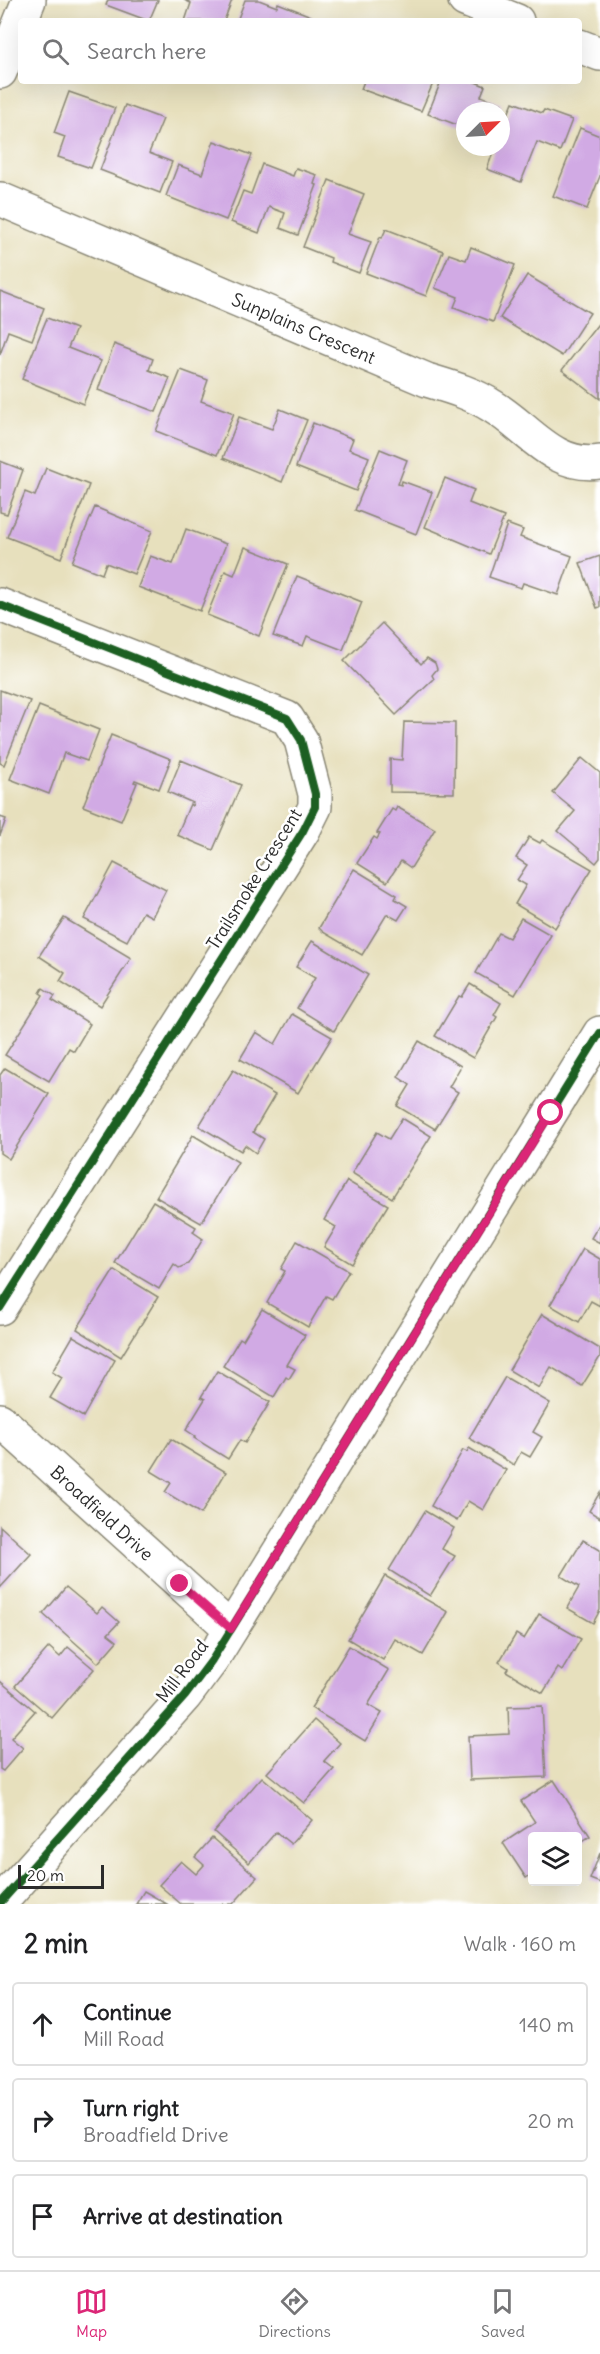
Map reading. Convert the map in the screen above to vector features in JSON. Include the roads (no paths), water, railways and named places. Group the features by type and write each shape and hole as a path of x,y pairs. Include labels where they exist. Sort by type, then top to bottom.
{"street":[{"path":"22,18 29,0"},
{"path":"465,0 510,18"},
{"path":"0,72 18,27"},
{"path":"582,47 600,54"},
{"name":"Sunplains Crescent","path":"0,199 427,380 459,390 493,406 561,458 590,464 600,462"},
{"name":"Trailsmoke Crescent","path":"0,605 287,718 301,740 315,794 315,807 303,831 0,1308"},
{"name":"Mill Road","path":"0,1903 185,1696 212,1660 600,1033"},
{"name":"Broadfield Drive","path":"0,1420 231,1629"}]}
